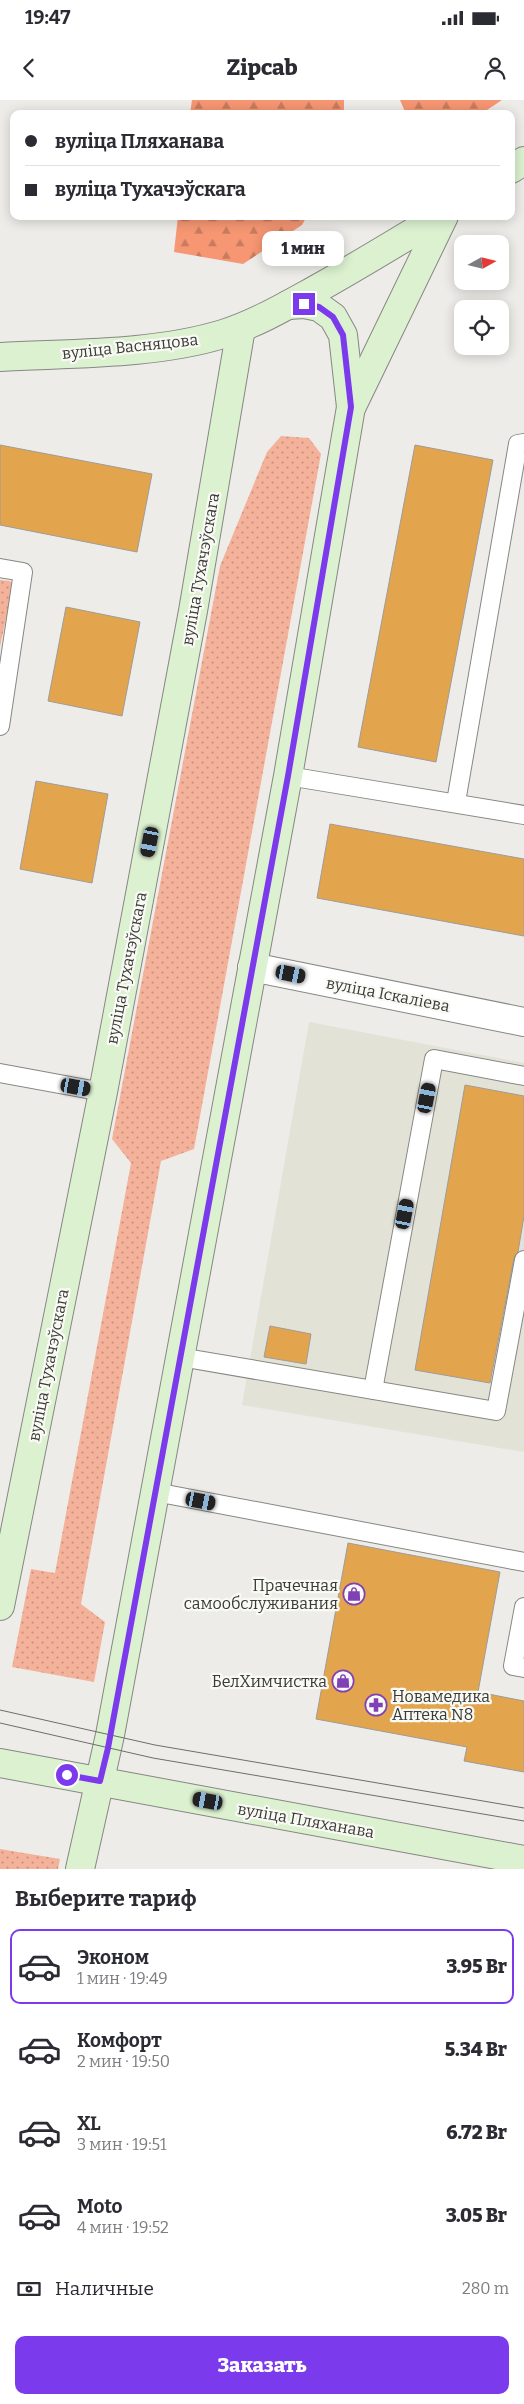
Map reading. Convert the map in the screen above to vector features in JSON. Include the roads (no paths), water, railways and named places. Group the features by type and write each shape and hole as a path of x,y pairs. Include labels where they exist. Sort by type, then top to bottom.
{"street":[{"name":"вуліца Васняцова","path":"0,357 156,347 192,342 241,328 288,305 433,220"},
{"path":"351,407 442,220"},
{"path":"80,1869 100,1781 155,1492 288,776 351,407 343,335 333,317 319,307 304,304 288,305"},
{"name":"вуліца Тухачэўскага","path":"0,1606 102,1092 193,611 241,328"},
{"name":"вуліца Іскаліева","path":"252,967 524,1022"},
{"name":"вуліца Пляханава","path":"0,1763 524,1860"}],"lane":[{"path":"456,802 518,444 524,443"},
{"path":"0,568 23,572 0,726"},
{"path":"288,776 456,802 524,815"},
{"path":"373,1390 434,1058 524,1076"},
{"path":"0,1073 102,1092"},
{"path":"180,1357 496,1411 524,1260"},
{"path":"155,1492 524,1562"},
{"path":"524,1607 514,1666 524,1668"}],"tram line":[{"path":"0,1710 155,1745 524,1808"},
{"path":"0,1723 153,1758 524,1821"}],"place":[{"name":"Прачечная самообслуживания","path":"354,1594"},
{"name":"БелХимчистка","path":"343,1681"},
{"name":"Новамедика Аптека N8","path":"376,1705"}]}
